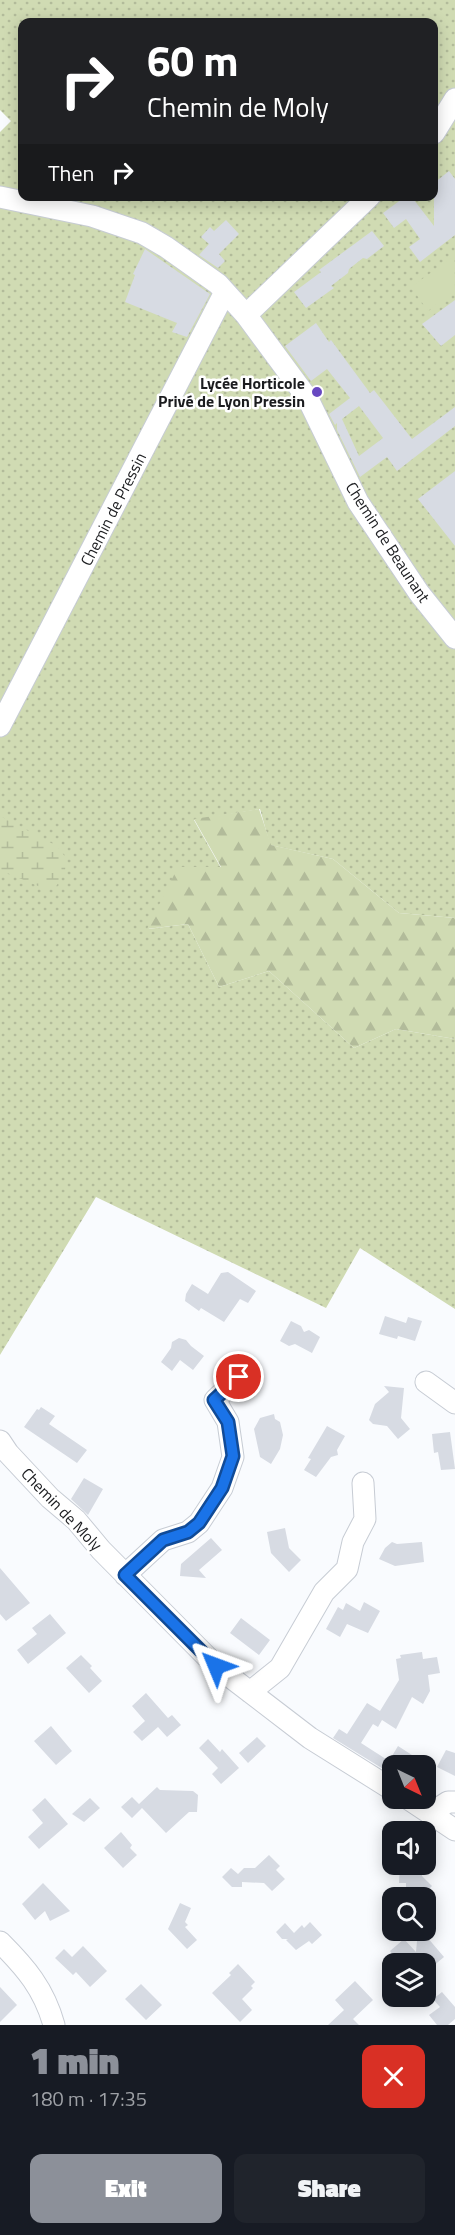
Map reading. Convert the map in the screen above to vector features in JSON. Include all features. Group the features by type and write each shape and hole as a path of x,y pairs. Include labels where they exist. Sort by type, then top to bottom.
{"street":[{"path":"438,127 455,99"},
{"name":"Chemin de Beaunant","path":"0,197 18,201"},
{"name":"Chemin de Beaunant","path":"19,201 92,216 142,233 218,284 246,315 308,399 358,502 419,593 455,638"},
{"path":"246,315 365,201"},
{"name":"Chemin de Pressin","path":"0,726 225,292"},
{"path":"125,1575 163,1540 188,1532 199,1523 222,1488 233,1456 228,1422 214,1400 239,1377"},
{"path":"426,1382 455,1403"},
{"name":"Chemin de Moly","path":"0,1441 8,1453 50,1498 76,1520 125,1575 216,1666 310,1738 382,1783"},
{"path":"250,1692 280,1668 324,1592 347,1569 353,1542 365,1519 363,1483"},
{"path":"431,1813 448,1803 455,1802"},
{"path":"425,1809 455,1830"},
{"path":"0,1942 28,1971 48,2004 54,2025"}],"green space":[{"path":"0,0 455,0 455,918 399,913 333,859 270,845 260,809 194,820 221,868 148,929 188,924 219,987 269,971 354,1048 396,1029 455,1039 455,1309 360,1248 326,1308 96,1197 0,1355 0,132 11,121 0,110"},
{"path":"454,256 455,290 428,311 411,287"},
{"path":"259,809 271,845 333,859 399,913 455,918 455,1039 396,1029 354,1048 269,971 219,987 188,924 147,929 178,867 221,867 194,819"},
{"path":"0,816 57,846 66,858 65,871 54,890 38,886 0,870"}],"building":[{"path":"449,171 455,179 455,235 420,262 409,247 420,239 406,219 394,228 383,213 399,201 415,201 434,226 434,201 438,201 438,180"},
{"path":"226,220 239,234 219,254 225,261 218,268 199,255 209,244 201,237 210,227 214,231"},
{"path":"372,231 384,246 349,269 348,273 331,286 334,288 306,308 294,292 321,272 319,270"},
{"path":"145,249 210,294 187,337 172,332 177,323 125,302 135,275 133,274"},
{"path":"455,300 455,335 441,346 422,324"},
{"path":"316,323 370,393 374,390 412,439 455,407 455,426 397,471 387,457 360,477 337,430 337,423 335,425 329,414 350,398 327,369 311,381 285,346","holes":["359,406 383,438 359,456 342,419"]},
{"path":"455,471 455,546 418,499"},
{"path":"228,1272 256,1291 248,1303 240,1299 224,1322 201,1308 199,1311 185,1301 192,1284 208,1294 221,1273"},
{"path":"385,1316 406,1323 408,1317 422,1321 415,1341 379,1334"},
{"path":"291,1321 301,1326 304,1332 309,1330 320,1337 312,1353 295,1344 289,1346 280,1341"},
{"path":"179,1338 186,1340 204,1356 193,1370 180,1360 172,1371 161,1362 171,1348 172,1342"},
{"path":"384,1386 404,1388 401,1418 410,1429 398,1439 387,1426 373,1424 369,1420 375,1404 389,1392"},
{"path":"41,1407 55,1416 49,1424 87,1450 77,1463 24,1427"},
{"path":"274,1414 275,1419 280,1422 283,1435 280,1449 271,1464 260,1457 254,1429 260,1418"},
{"path":"327,1426 345,1436 337,1450 338,1455 331,1457 316,1477 304,1470 311,1459 308,1458"},
{"path":"450,1432 455,1469 441,1470 438,1452 434,1453 432,1434"},
{"path":"84,1478 103,1489 88,1515 71,1499"},
{"path":"285,1528 289,1548 301,1560 289,1572 271,1553 267,1532"},
{"path":"211,1538 222,1550 199,1570 206,1578 180,1576 181,1564"},
{"path":"392,1542 397,1544 422,1542 424,1562 395,1566 379,1559 385,1548"},
{"path":"0,1568 30,1603 6,1621 0,1614"},
{"path":"364,1602 380,1611 368,1633 347,1624 340,1637 326,1629 338,1607 343,1610 346,1603 360,1611"},
{"path":"50,1614 66,1633 28,1664 17,1650 37,1634 32,1628"},
{"path":"241,1618 270,1640 259,1655 230,1633"},
{"path":"422,1652 423,1659 437,1657 440,1673 428,1675 430,1691 423,1704 412,1697 396,1729 382,1720 378,1727 373,1724 361,1743 382,1756 382,1768 333,1738 339,1729 347,1734 367,1703 380,1711 399,1680 396,1659 401,1658 400,1655"},
{"path":"81,1655 102,1681 89,1693 66,1668"},
{"path":"146,1693 168,1718 172,1715 181,1725 167,1737 158,1727 142,1741 133,1732 145,1721 132,1706"},
{"path":"51,1726 72,1751 56,1765 34,1741"},
{"path":"257,1737 266,1746 248,1763 239,1753"},
{"path":"208,1739 220,1752 222,1749 239,1768 221,1784 212,1774 218,1768 199,1748"},
{"path":"398,1746 412,1755 393,1755"},
{"path":"446,1750 455,1753 455,1776 437,1767"},
{"path":"157,1787 160,1790 193,1791 198,1795 197,1812 189,1812 166,1833 142,1808 132,1818 121,1807 132,1797 139,1804"},
{"path":"45,1798 68,1824 39,1849 28,1837 43,1823 32,1810"},
{"path":"90,1798 100,1808 84,1822 72,1814"},
{"path":"121,1832 137,1855 123,1868 104,1848"},
{"path":"269,1855 280,1866 276,1870 285,1879 272,1891 264,1883 242,1882 242,1887 232,1887 222,1877 231,1868 238,1874 244,1868 255,1868"},
{"path":"399,1875 422,1875 432,1886 406,1887 406,1883 399,1883"},
{"path":"43,1883 70,1911 50,1921 45,1911 35,1920 22,1904"},
{"path":"180,1903 191,1908 185,1922 188,1925 185,1927 197,1940 187,1949 168,1929"},
{"path":"310,1922 322,1935 312,1944 309,1941 296,1950 286,1940 288,1939 282,1939 276,1932 285,1923 294,1933 302,1925 304,1928"},
{"path":"402,1941 406,1941 416,1952 417,1941 430,1941 444,1957 436,1964 436,1953 392,1953 390,1951"},
{"path":"83,1946 107,1971 90,1987 76,1972 73,1975 55,1958 64,1949 72,1957"},
{"path":"238,1964 255,1982 251,1986 253,1988 242,1999 252,2010 240,2022 212,1993 231,1975 229,1973"},
{"path":"355,1981 373,2000 353,2019 359,2025 328,2025 344,2010 335,2000"},
{"path":"141,1984 162,2005 146,2020 125,1999"},
{"path":"0,1987 17,2005 0,2022"},
{"path":"442,1992 455,2007 455,2019 448,2025 437,2025 429,2015 440,2007 436,2002 436,1997"}],"place":[{"name":"Lycée Horticole Privé de Lyon Pressin","path":"317,392"}],"route":[{"path":"216,1666 125,1575 163,1540 188,1532 199,1523 222,1488 233,1456 228,1422 214,1400 239,1377"}]}
